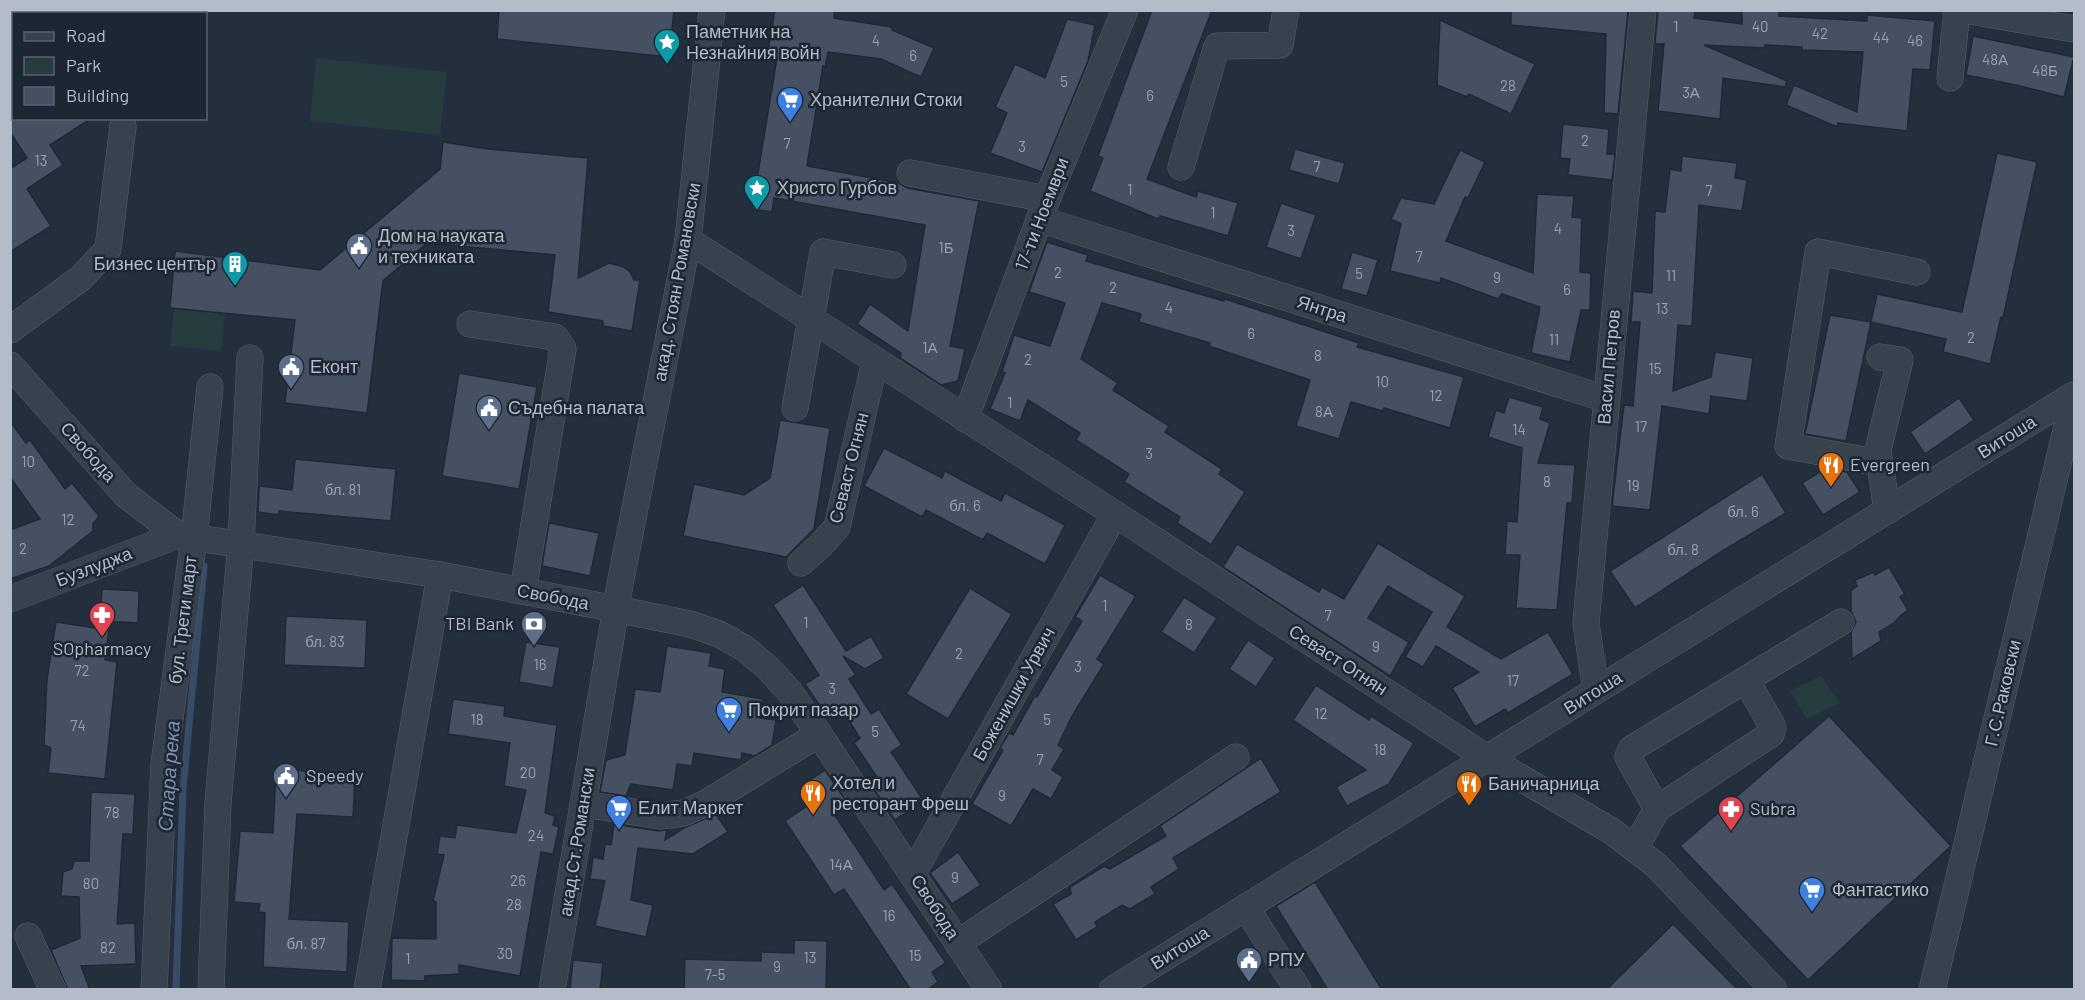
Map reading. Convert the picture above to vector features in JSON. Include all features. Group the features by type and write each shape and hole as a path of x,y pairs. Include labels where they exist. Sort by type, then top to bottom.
{"street":[{"name":"акад. Стоян Романовски","path":"601,694 688,240 712,10"},
{"name":"17-ти Ноември","path":"966,419 1043,209 1125,10"},
{"path":"1181,167 1217,46 1280,45 1286,10"},
{"name":"Васил Петров","path":"1596,691 1586,623 1643,10"},
{"path":"1950,78 1957,10"},
{"path":"1964,10 2074,29"},
{"path":"10,330 81,278 108,249 123,126"},
{"name":"Янтра","path":"910,173 1043,209 1606,399"},
{"name":"Севаст Огнян","path":"688,240 1115,514 1487,758 1586,815 1635,848 1657,866 1774,990"},
{"path":"795,408 823,252 893,265"},
{"path":"1880,463 1788,446 1818,252 1917,272"},
{"path":"470,324 555,337 563,349 523,591"},
{"path":"1880,357 1900,360 1878,450 1887,511"},
{"path":"211,990 218,803 241,543 250,358"},
{"name":"Севаст Огнян","path":"801,563 837,527 875,361"},
{"name":"Свобода","path":"10,364 126,495 186,536 440,574 616,609 690,624 719,634 744,648 768,668 789,691 913,873 989,990"},
{"name":"бул. Трети март","path":"154,990 164,764 186,536 210,387"},
{"name":"Витоша","path":"1112,990 2074,396"},
{"name":"Г.С.Раковски","path":"1932,990 2074,396"},
{"name":"Боженишки Урвич","path":"913,873 1115,514"},
{"name":"Бузлуджа","path":"10,599 186,536"},
{"path":"367,990 440,574"},
{"path":"1657,809 1628,757 1631,749 1841,622"},
{"path":"1635,848 1657,809 1771,734 1773,727 1746,680"},
{"name":"акад.Ст.Романски","path":"552,990 601,694"},
{"path":"583,804 660,816 684,813 706,803 819,734"},
{"path":"958,943 1236,757"},
{"path":"1246,907 1298,990"},
{"path":"28,936 53,990"}],"green space":[{"path":"316,58 447,72 440,135 310,121"},
{"path":"174,308 225,313 221,351 170,346"},
{"path":"1821,676 1839,703 1807,719 1790,691"}],"building":[{"path":"499,10 674,10 669,57 497,39"},
{"path":"775,10 835,10 834,18 892,27 892,30 934,48 921,77 881,59 828,52 825,67 823,66 807,166 979,201 950,346 965,349 958,381 941,385 900,358 901,353 857,324 870,304 908,331 925,225 774,198 772,212 752,209 777,58 767,56"},
{"path":"1152,10 1212,10 1147,179 1196,197 1198,191 1238,203 1228,236 1160,216 1158,219 1090,191 1103,158 1098,156"},
{"path":"1511,10 1628,10 1618,114 1604,113 1606,34 1511,25"},
{"path":"1658,10 1695,10 1694,18 1742,24 1742,10 1779,10 1779,16 1867,21 1867,15 1935,21 1930,70 1913,69 1907,131 1838,123 1837,127 1786,105 1794,85 1857,112 1863,52 1802,50 1802,47 1765,45 1765,48 1704,45 1787,81 1785,87 1723,78 1720,119 1658,111 1664,44 1655,44"},
{"path":"1067,19 1095,25 1088,61 1042,172 990,153 1007,113 995,107 1015,64 1045,78"},
{"path":"1440,20 1535,64 1511,114 1469,94 1467,97 1437,85"},
{"path":"1973,36 2074,57 2064,97 1966,75"},
{"path":"10,118 12,120 89,120 50,145 63,165 27,189 51,226 10,252 10,163 13,167 27,158 10,132"},
{"path":"1563,124 1609,129 1607,154 1615,154 1612,180 1568,175 1570,159 1560,158"},
{"name":"Дом на науката и техниката","path":"443,142 488,149 588,158 578,278 609,263 624,267 634,280 640,280 632,331 603,326 603,321 548,312 555,255 427,243 383,281 367,413 285,403 295,320 170,308 175,251 320,270 440,169"},
{"path":"1295,149 1345,163 1339,184 1289,170"},
{"path":"1460,150 1485,162 1468,198 1465,197 1446,241 1533,273 1537,194 1574,196 1572,217 1582,218 1580,272 1591,273 1590,310 1581,310 1570,362 1531,353 1540,307 1502,294 1498,299 1441,278 1440,283 1390,271 1401,224 1391,219 1401,198 1434,204"},
{"path":"1997,153 2037,162 2003,318 2001,317 1990,364 1943,352 1946,339 1871,322 1877,294 1962,312"},
{"path":"1682,156 1737,163 1735,178 1747,180 1742,211 1699,205 1692,326 1678,325 1673,391 1711,377 1715,352 1753,358 1747,401 1711,396 1709,414 1662,406 1650,510 1612,506 1624,405 1633,406 1640,322 1631,322 1633,291 1652,293 1655,211 1665,212 1670,169 1681,171"},
{"path":"1281,203 1316,215 1301,259 1266,247"},
{"path":"1047,242 1088,255 1086,261 1224,301 1225,299 1359,343 1357,347 1464,377 1450,428 1384,408 1383,411 1351,402 1339,439 1296,426 1310,380 1209,346 1210,343 1139,322 1141,314 1102,303 1081,359 1118,383 1113,390 1169,426 1165,432 1222,469 1219,474 1245,492 1211,545 1177,523 1180,517 1124,482 1129,474 1076,440 1080,433 1028,400 1020,421 990,409 1005,373 1002,372 1014,335 1050,346 1065,303 1029,292"},
{"path":"1352,252 1378,260 1367,296 1341,289"},
{"path":"1830,315 1871,322 1846,441 1805,434"},
{"name":"Съдебна палата","path":"459,373 537,387 519,489 442,476"},
{"path":"1509,397 1543,407 1540,419 1550,423 1538,463 1575,465 1572,503 1567,503 1557,610 1516,608 1520,555 1505,555 1507,521 1517,522 1522,448 1488,437 1496,410 1504,413"},
{"path":"1959,398 1974,420 1925,454 1910,432"},
{"path":"780,420 830,428 814,529 786,557 683,536 694,484 744,495 770,478"},
{"path":"10,421 26,443 30,440 65,489 72,483 99,516 93,524 93,531 49,566 10,579 10,530 40,519 10,477"},
{"path":"884,448 942,478 945,471 1001,501 1005,493 1065,525 1045,564 987,533 983,540 926,510 922,517 864,486"},
{"path":"295,459 396,469 391,521 279,511 279,515 258,512 259,486 292,490"},
{"name":"Evergreen","path":"1826,468 1847,472 1860,492 1823,515 1802,483"},
{"path":"1762,474 1786,513 1635,608 1610,571"},
{"path":"549,523 599,533 590,576 542,566"},
{"path":"1378,543 1465,596 1447,627 1501,659 1548,632 1573,674 1508,713 1505,709 1475,727 1452,688 1479,672 1436,646 1423,667 1405,657 1432,612 1388,586 1368,618 1409,642 1390,676 1223,567 1237,544 1319,592 1322,587 1344,599"},
{"path":"1889,567 1905,594 1900,597 1908,610 1894,623 1879,632 1881,641 1852,659 1851,632 1856,622 1851,611 1851,591 1857,586 1855,580 1874,572 1875,575"},
{"path":"1100,575 1136,596 1097,659 1104,664 1072,716 1058,745 1064,749 1052,770 1063,777 1051,799 1033,789 1011,826 972,804 1003,750 1000,748 1009,733 1013,735 1082,621 1075,617"},
{"path":"803,585 846,651 871,636 884,658 865,669 843,656 856,675 849,679 871,714 879,709 902,745 891,752 921,797 908,805 911,809 895,820 871,785 879,780 854,743 860,738 840,706 826,715 805,684 819,675 773,605"},
{"path":"970,588 1012,614 948,719 906,694"},
{"path":"102,589 139,591 138,623 100,621"},
{"path":"1184,597 1217,618 1194,653 1161,632"},
{"path":"286,616 367,620 365,668 284,665"},
{"path":"56,622 109,630 105,660 117,662 105,779 48,773 51,748 44,745 47,679"},
{"path":"1248,640 1275,658 1256,687 1229,669"},
{"path":"526,642 560,647 553,688 519,682"},
{"path":"667,646 711,653 709,666 725,669 722,692 763,699 761,718 776,720 772,745 755,756 742,753 741,760 694,753 692,766 677,764 673,790 631,784 626,796 600,792 606,760 625,755 635,689 660,692"},
{"path":"1316,685 1369,720 1371,716 1414,743 1389,784 1347,806 1336,787 1366,770 1293,720"},
{"path":"453,699 505,706 504,716 557,725 545,813 555,816 553,825 559,827 553,854 541,852 520,976 459,965 459,974 425,976 425,981 391,980 392,938 436,939 436,902 433,901 444,855 437,854 440,836 455,838 457,825 516,833 526,790 504,786 510,743 448,734"},
{"name":"Фантастико","path":"1829,716 1951,846 1808,980 1680,846"},
{"path":"1261,758 1281,792 1173,858 1179,869 1151,887 1155,894 1130,909 1122,905 1095,922 1097,927 1076,940 1053,904 1071,894 1070,887 1104,866 1110,869 1166,836 1160,826"},
{"path":"276,769 355,774 353,817 297,814 289,919 349,922 347,972 263,967 265,913 259,912 260,904 234,902 240,831 273,833"},
{"path":"825,770 846,801 832,811 884,890 892,884 946,963 932,972 938,982 927,990 911,990 844,889 834,895 785,821 813,802 802,785"},
{"path":"91,792 135,794 133,834 123,834 117,924 135,923 136,964 81,966 90,990 68,990 51,950 80,938 79,897 61,896 63,872 72,869 74,861 89,861"},
{"path":"716,814 728,832 693,854 638,848 631,900 653,905 646,937 595,926 605,881 590,879 593,857 603,859 605,844 611,845 614,824 658,831 667,830 665,840 684,828"},
{"path":"958,852 981,885 952,904 930,873"},
{"path":"1315,882 1382,990 1328,990 1276,906"},
{"path":"1673,924 1738,990 1606,990"},
{"path":"794,940 827,941 826,990 684,990 685,959 761,961 761,952 794,953"},
{"path":"573,960 603,963 600,990 570,990"}],"waterway":[{"name":"Стара река","path":"176,990 183,789 204,566"}],"place":[{"name":"Паметник на Незнайния войн","path":"667,65"},
{"name":"Хранителни Стоки","path":"790,123"},
{"name":"Христо Гурбов","path":"757,211"},
{"name":"Дом на науката и техниката","path":"359,269"},
{"name":"Бизнес център","path":"235,287"},
{"name":"Еконт","path":"291,390"},
{"name":"Съдебна палата","path":"489,431"},
{"name":"Evergreen","path":"1831,488"},
{"name":"SOpharmacy","path":"102,638"},
{"name":"TBI Bank","path":"534,647"},
{"name":"Покрит пазар","path":"729,733"},
{"name":"Speedy","path":"286,799"},
{"name":"Баничарница","path":"1469,807"},
{"name":"Хотел и ресторант Фреш","path":"813,816"},
{"name":"Елит Маркет","path":"619,831"},
{"name":"Subra","path":"1731,832"},
{"name":"Фантастико","path":"1812,913"},
{"name":"РПУ","path":"1249,983"}]}
